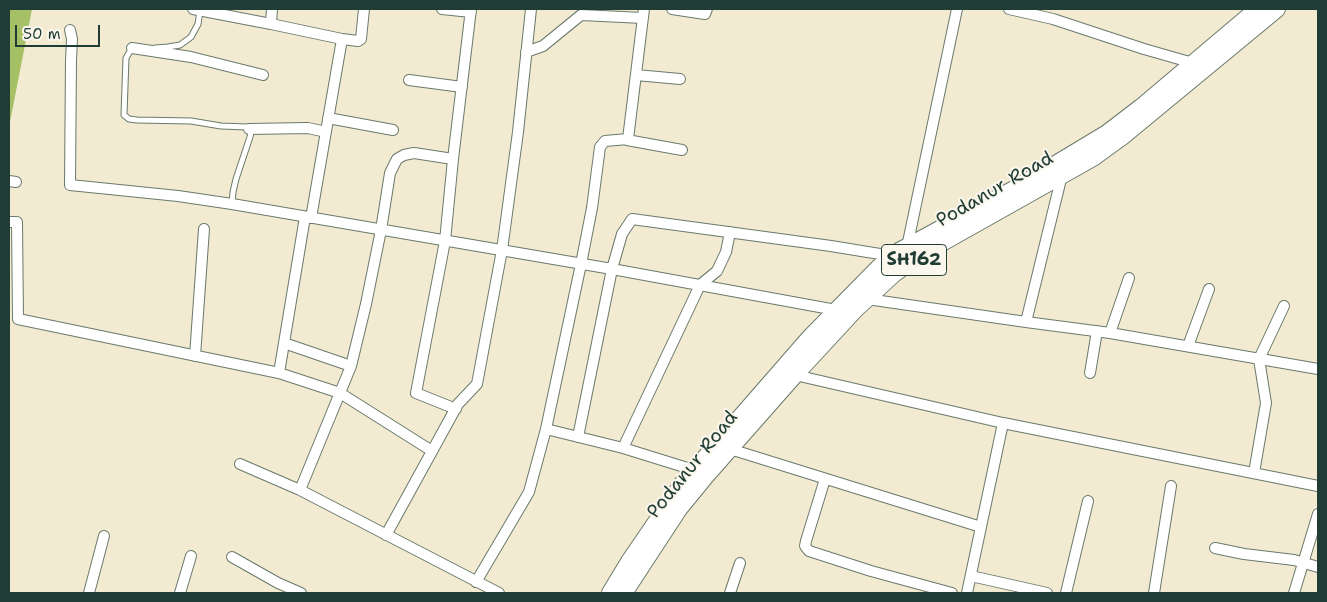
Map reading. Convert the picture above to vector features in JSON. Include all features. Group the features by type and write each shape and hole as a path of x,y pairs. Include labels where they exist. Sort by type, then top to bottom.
{"main road":[{"path":"610,593 630,560 682,484 811,336 842,314 878,268 907,246 1014,189 1107,133 1141,107 1257,9"},
{"name":"Podanur Road","path":"624,593 679,509 795,375 842,314 867,299 894,274 918,258 1093,158 1122,137 1277,9"}],"street":[{"path":"271,24 272,9"},
{"path":"196,10 358,40 361,39 364,9"},
{"path":"442,9 471,10 445,241 416,393 456,409"},
{"path":"386,535 458,404 477,384 502,250 518,132 530,9"},
{"path":"672,9 705,14 708,9"},
{"path":"907,246 957,9"},
{"path":"1009,9 1053,19 1144,50 1194,63"},
{"path":"526,52 543,46 581,15 644,14 628,139 626,140"},
{"path":"70,30 72,39 70,60 70,185 178,196 232,204 612,269 842,314"},
{"path":"279,373 326,132 342,38"},
{"path":"132,48 191,57 263,74"},
{"path":"636,75 680,79"},
{"path":"409,80 462,87"},
{"path":"328,118 393,130"},
{"path":"249,129 308,128 326,132"},
{"path":"476,582 529,492 546,428 592,208 600,147 605,141 626,140 682,150"},
{"path":"300,490 351,366 381,230 390,173 396,159 414,153 453,159"},
{"path":"1026,322 1062,175"},
{"path":"578,437 612,269 622,234 632,219 892,256"},
{"path":"9,222 17,222 18,319 279,373 340,393 432,451"},
{"path":"195,356 204,229"},
{"path":"623,448 700,285 717,272 726,252 730,232"},
{"path":"1110,333 1129,278"},
{"path":"1188,346 1209,289"},
{"path":"867,299 1110,333 1318,369"},
{"path":"1254,473 1266,404 1259,359 1284,306"},
{"path":"1090,373 1097,331"},
{"path":"284,343 351,366"},
{"path":"795,375 1004,423 1318,486"},
{"path":"967,593 1004,423"},
{"path":"546,428 623,448 694,470"},
{"path":"730,449 981,527"},
{"path":"240,464 300,490 499,593"},
{"path":"825,479 806,540 805,546 809,551 871,571 952,593"},
{"path":"1154,593 1171,486"},
{"path":"1066,593 1088,500"},
{"path":"1294,593 1318,514"},
{"path":"89,593 104,536"},
{"path":"1216,548 1244,554 1294,560 1318,567"},
{"path":"180,593 191,556"},
{"path":"232,557 278,583 301,593"},
{"path":"730,593 740,563"},
{"path":"970,576 1047,593"}],"lane":[{"path":"196,10 198,24 191,36 180,45 168,48 132,48 126,58 124,115 129,119 137,120 191,121 221,126 247,127 250,132 250,138 236,179 232,204"}],"green space":[{"path":"9,9 32,9 10,122 9,122"}]}
